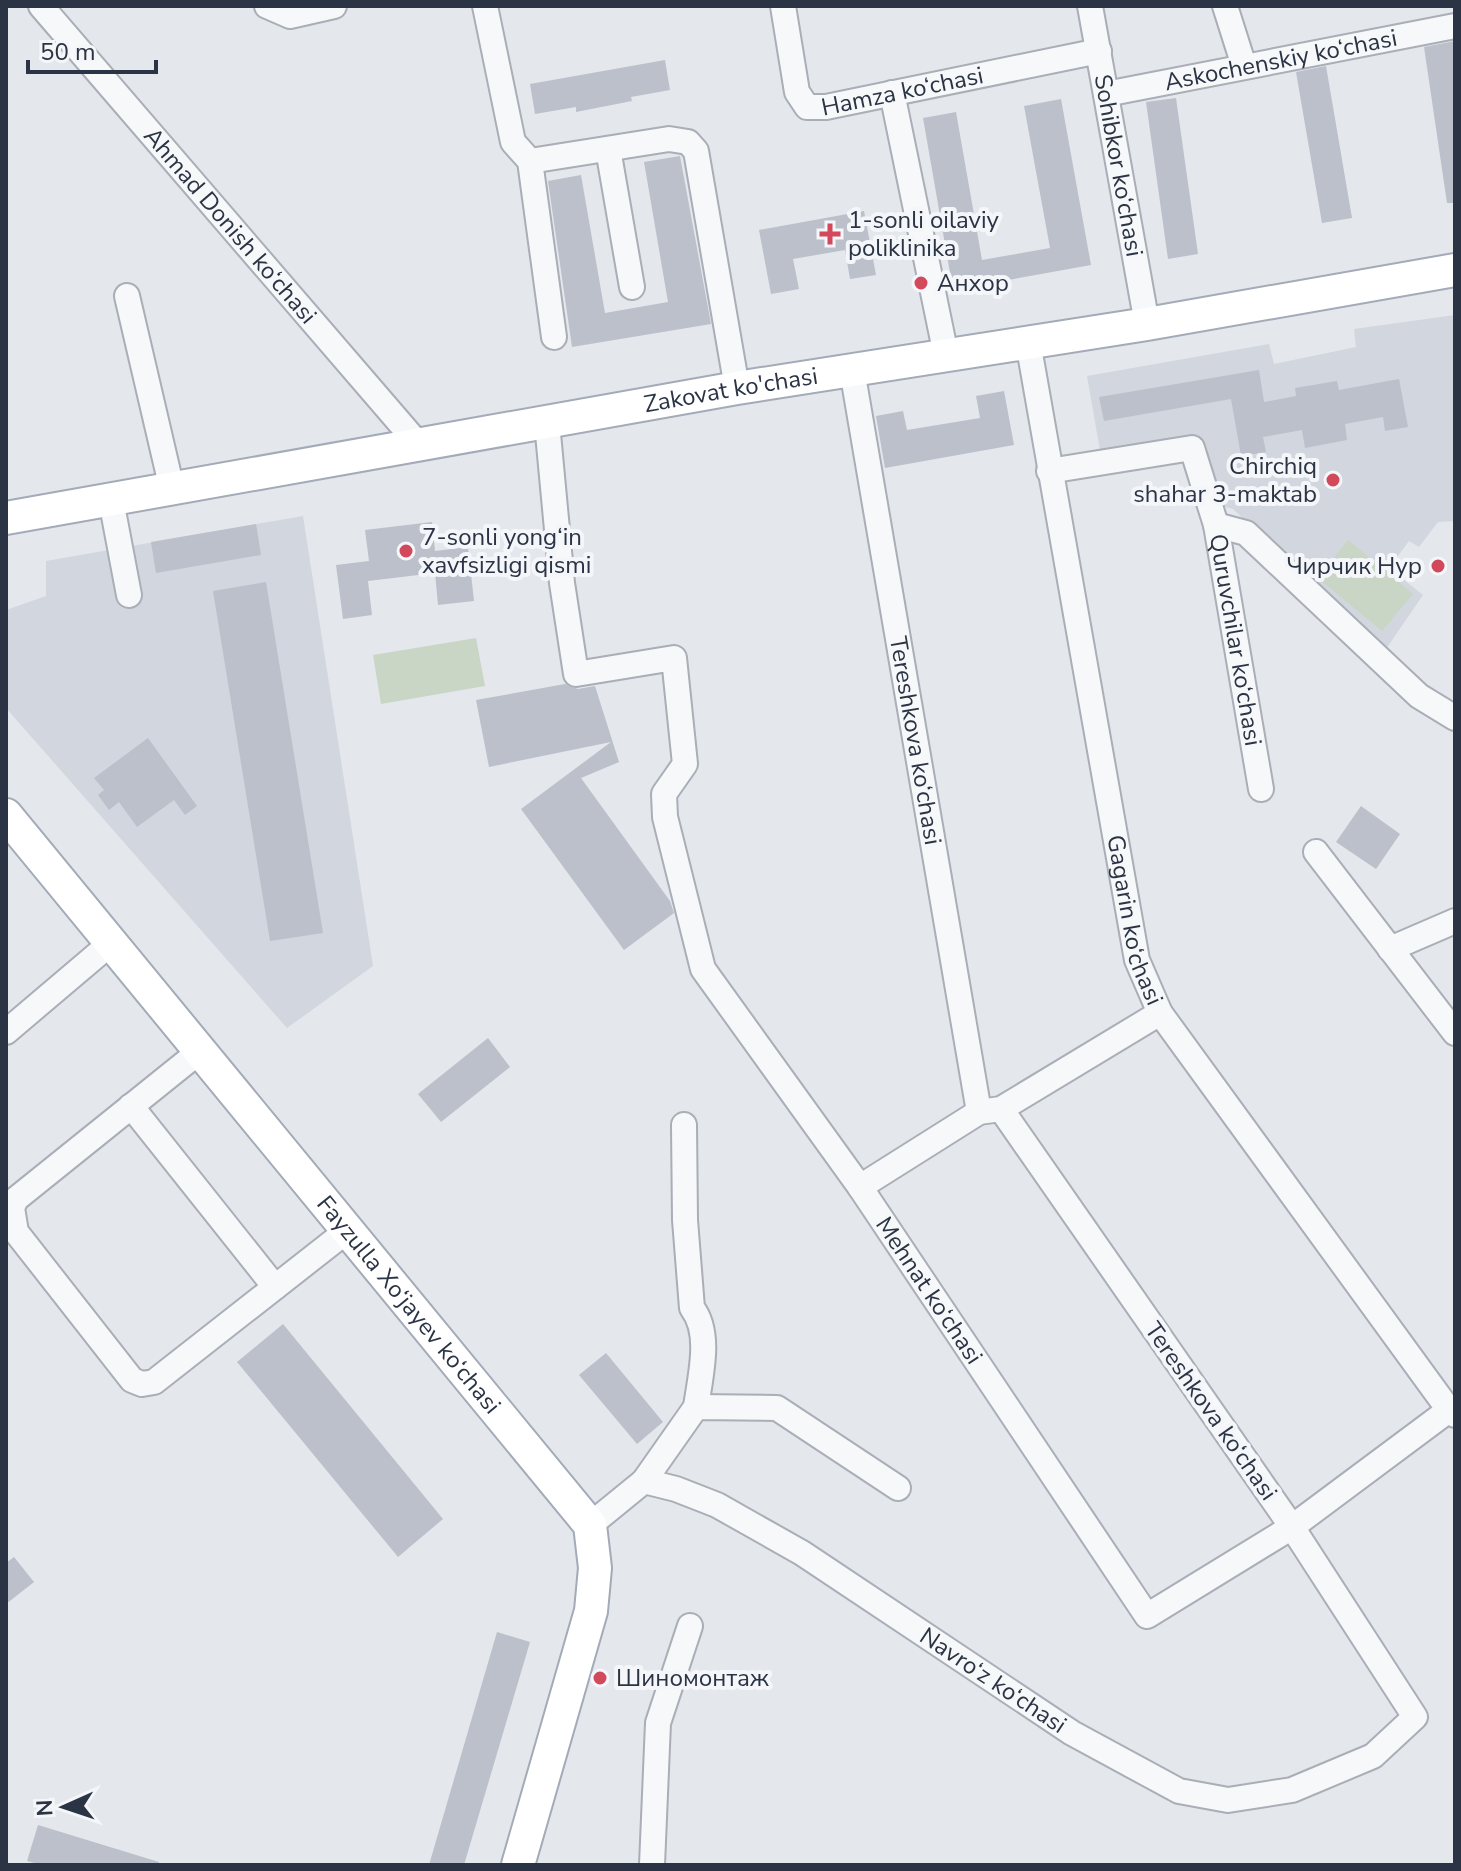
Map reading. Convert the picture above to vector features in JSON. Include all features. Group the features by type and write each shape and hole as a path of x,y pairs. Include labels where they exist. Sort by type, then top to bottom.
{"main road":[{"name":"Zakovat ko'chasi","path":"6,518 737,388 1147,324 1455,270"},
{"name":"Fayzulla Xo‘jayev ko‘chasi","path":"6,815 590,1525"},
{"path":"518,1865 591,1611 595,1568 590,1525"}],"street":[{"name":"Ahmad Donish ko‘chasi","path":"41,6 419,445"},
{"path":"267,6 290,16 334,6"},
{"path":"485,6 513,142 530,161 554,337"},
{"name":"Hamza ko‘chasi","path":"783,6 797,92 807,107 826,107 1099,51"},
{"name":"Sohibkor ko‘chasi","path":"1090,6 1147,324"},
{"path":"1225,6 1244,66"},
{"name":"Askochenskiy ko‘chasi","path":"1106,94 1455,26"},
{"path":"892,93 946,355"},
{"path":"530,161 669,139 688,142 696,151 737,388"},
{"path":"608,149 632,287"},
{"path":"127,296 172,489"},
{"name":"Gagarin ko‘chasi","path":"1028,342 1137,960 1160,1013 1452,1413 1292,1527 1147,1616"},
{"name":"Tereshkova ko‘chasi","path":"852,370 990,1111 1292,1527 1415,1717"},
{"name":"Mehnat ko‘chasi","path":"547,423 562,583 576,674 674,658 685,764 664,794 665,817 703,969 860,1187 1147,1616"},
{"name":"Quruvchilar ko‘chasi","path":"1049,471 1192,448 1216,525 1261,789"},
{"path":"111,500 129,595"},
{"path":"1216,525 1246,533 1419,696 1455,718"},
{"path":"1316,852 1455,1033"},
{"path":"1390,949 1455,921"},
{"path":"6,1032 111,943"},
{"path":"860,1187 1160,1013"},
{"path":"200,1051 16,1199 12,1208 16,1232 132,1380 142,1384 154,1382 348,1230"},
{"path":"131,1106 275,1287"},
{"path":"590,1525 644,1481 696,1407 703,1350 698,1315 692,1308 685,1220 684,1125"},
{"path":"696,1407 777,1408 898,1488"},
{"name":"Navro‘z ko‘chasi","path":"644,1481 717,1505 802,1553 1072,1733 1179,1791 1228,1800 1292,1790 1373,1756 1415,1717"},
{"path":"652,1865 658,1723 690,1626"}],"shaded area":[{"name":"Chirchiq shahar 3-maktab","path":"1455,315 1455,521 1438,522 1419,547 1409,541 1389,568 1423,595 1386,649 1318,591 1233,509 1218,505 1196,439 1101,456 1087,376 1269,344 1274,364 1356,347 1354,329"},
{"path":"303,516 373,966 287,1028 6,708 6,610 46,596 46,561"}],"green space":[{"path":"1348,540 1413,594 1382,631 1318,578"},
{"path":"476,638 485,686 381,704 373,655"}],"building":[{"path":"1455,41 1455,203 1447,203 1424,47"},
{"path":"665,60 670,90 576,112 576,107 535,114 530,84"},
{"path":"1326,66 1352,218 1322,223 1296,72"},
{"path":"1176,98 1198,254 1168,259 1146,102"},
{"path":"1061,99 1091,265 953,290 923,118 956,112 982,260 1050,248 1024,106"},
{"path":"680,156 711,324 572,347 548,181 581,175 605,313 668,302 644,162"},
{"path":"864,211 876,275 850,279 845,250 793,259 799,289 771,294 759,230"},
{"path":"1259,370 1264,402 1296,396 1295,388 1337,381 1339,390 1399,379 1408,427 1385,431 1383,417 1345,424 1347,440 1305,448 1302,430 1263,437 1266,452 1241,456 1231,399 1104,421 1099,397"},
{"path":"1004,391 1014,445 885,468 876,416 903,411 907,430 980,418 976,396"},
{"path":"432,522 435,551 468,547 474,601 438,605 435,573 368,581 372,615 343,619 336,565 369,561 365,530"},
{"path":"256,524 261,555 156,573 151,542"},
{"path":"266,582 323,933 270,941 213,591"},
{"path":"565,684 578,689 595,686 619,762 581,778 670,901 674,913 624,950 521,809 611,742 489,767 476,700"},
{"path":"148,738 197,806 185,815 174,800 137,827 119,802 109,810 98,795 104,790 94,778"},
{"path":"1361,806 1400,834 1376,869 1336,842"},
{"path":"488,1038 510,1067 441,1122 418,1094"},
{"path":"283,1324 443,1519 398,1557 237,1362"},
{"path":"606,1353 663,1422 637,1444 579,1375"},
{"path":"14,1557 34,1582 6,1604 6,1563"},
{"path":"497,1632 530,1642 464,1865 429,1865"},
{"path":"38,1825 159,1862 159,1865 42,1865 27,1861"}],"place":[{"name":"1-sonli oilaviy poliklinika","path":"830,234"},
{"name":"Анхор","path":"921,283"},
{"name":"Chirchiq shahar 3-maktab","path":"1333,480"},
{"name":"7-sonli yong‘in xavfsizligi qismi","path":"406,551"},
{"name":"Чирчик Нур","path":"1438,566"},
{"name":"Шиномонтаж","path":"600,1678"}]}
